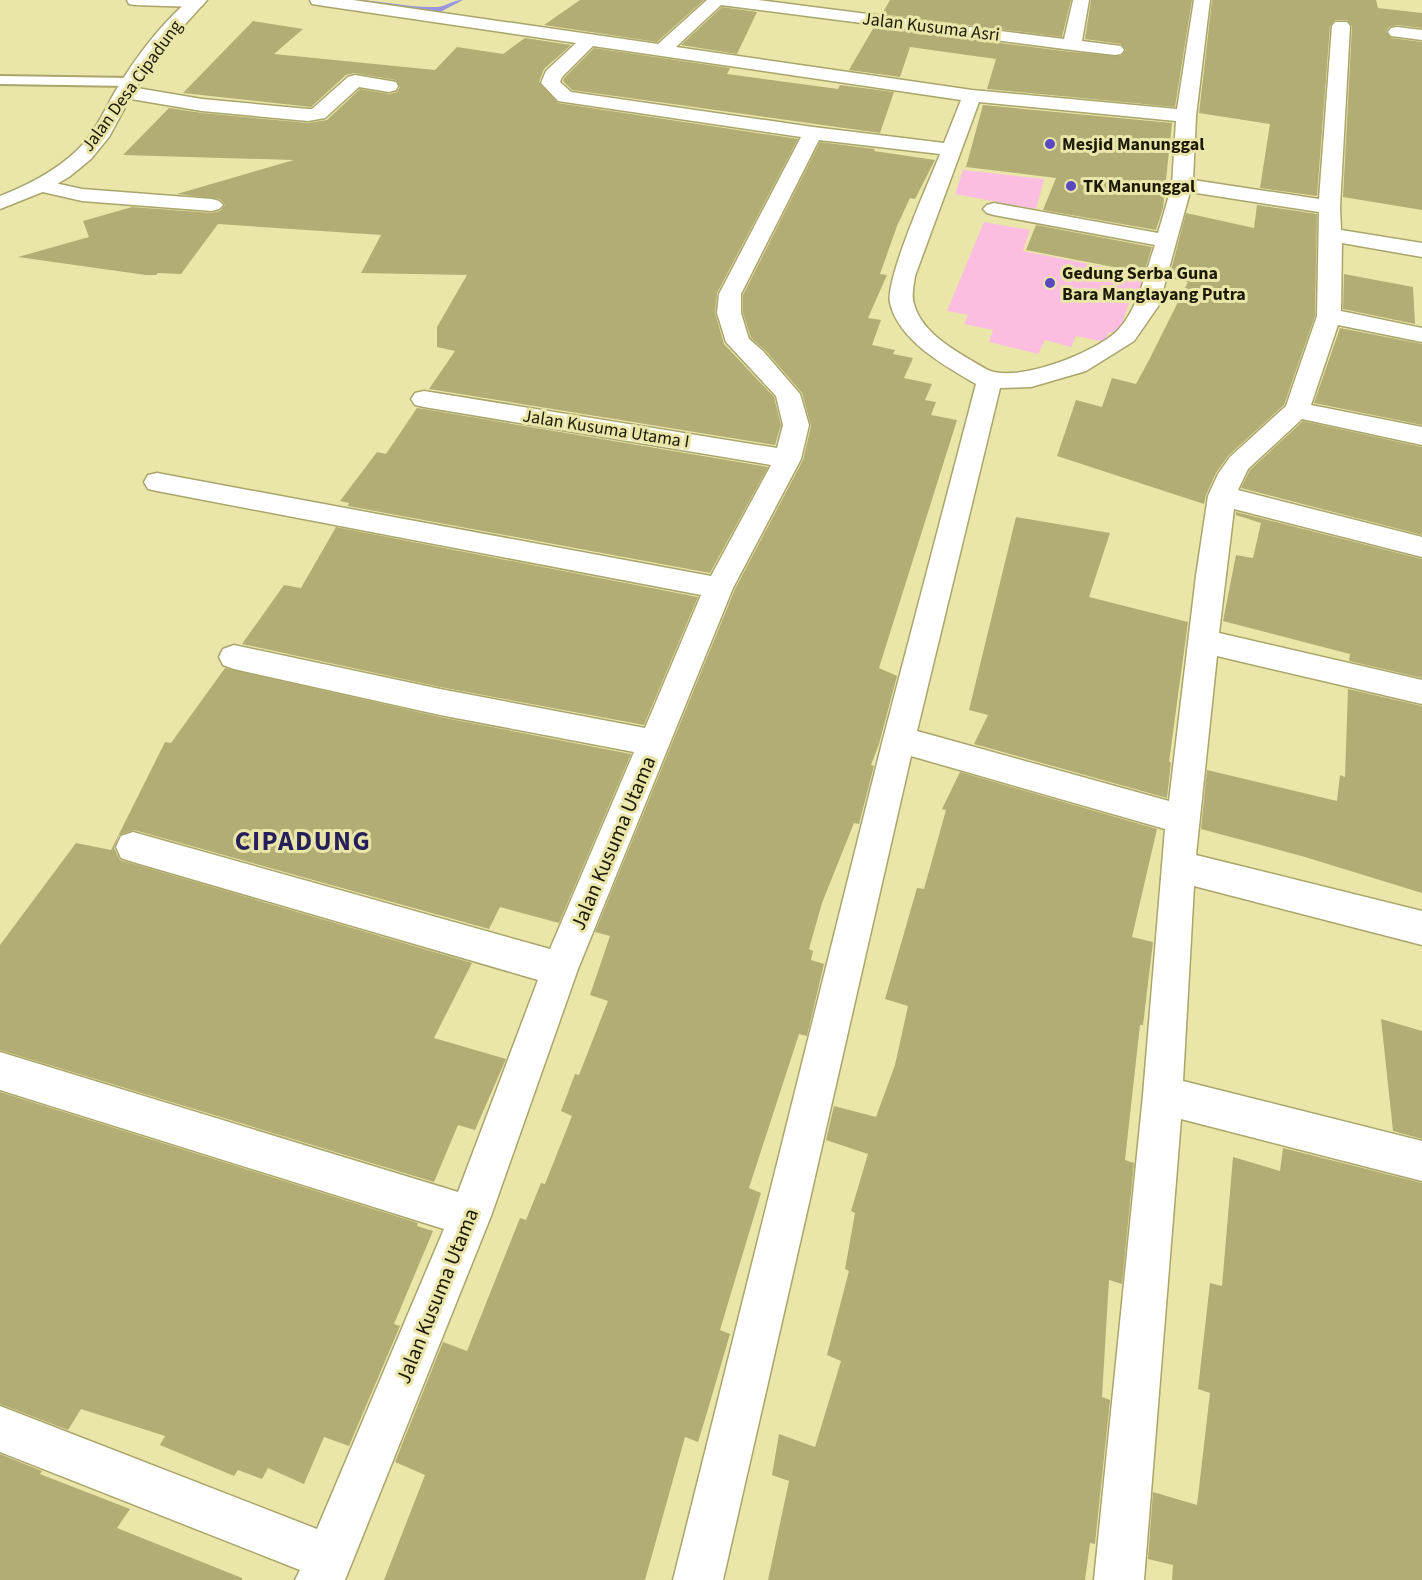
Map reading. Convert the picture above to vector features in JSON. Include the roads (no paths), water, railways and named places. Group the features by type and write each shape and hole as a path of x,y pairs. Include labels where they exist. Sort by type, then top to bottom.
{"street":[{"path":"135,0 197,1"},
{"path":"318,0 445,11 588,41 972,96 1186,116"},
{"path":"660,52 718,0"},
{"name":"Jalan Kusuma Asri","path":"718,0 1115,50"},
{"path":"1072,45 1081,0"},
{"path":"972,96 904,276 902,303 915,328 954,361 989,381 1031,379 1077,366 1126,336 1147,305 1182,185 1186,116 1202,0"},
{"name":"Jalan Desa Cipadung","path":"0,203 41,186 59,175 93,146 116,111 127,87 170,27 197,1"},
{"path":"1119,1580 1163,1095 1180,837 1184,820 1210,576 1222,496 1231,474 1239,463 1297,410 1329,316 1330,221 1341,26"},
{"path":"1397,32 1422,35"},
{"path":"588,41 553,75 550,83 565,97 813,133 953,150"},
{"path":"127,87 202,105 308,115 318,114 355,81 389,86"},
{"name":"Jalan Kusuma Utama","path":"325,1569 470,1216 560,969 719,588 789,459 796,425 788,394 754,356 738,342 729,313 730,294 813,133"},
{"path":"1182,185 1330,221 1422,250"},
{"path":"41,186 82,195 212,205"},
{"path":"994,209 1167,241"},
{"path":"1329,316 1422,335"},
{"path":"698,1580 899,739 989,381"},
{"name":"Jalan Kusuma Utama I","path":"424,399 789,459"},
{"path":"1297,410 1422,436"},
{"path":"157,482 719,588"},
{"path":"1222,496 1422,547"},
{"path":"1204,641 1422,692"},
{"path":"234,657 441,702 655,743"},
{"path":"899,739 1184,820"},
{"path":"133,846 560,969"},
{"path":"1178,866 1422,928"},
{"path":"0,1071 470,1216"},
{"path":"1163,1095 1422,1161"},
{"path":"0,1429 325,1569"}],"lane":[{"path":"0,80 127,87"}],"waterway":[{"path":"356,0 440,10 459,0"}],"place":[{"name":"Mesjid Manunggal","path":"1050,144"},
{"name":"TK Manunggal","path":"1071,186"},
{"name":"Gedung Serba Guna Bara Manglayang Putra","path":"1050,283"}],"district":[{"name":"CIPADUNG","path":"303,841"}]}
